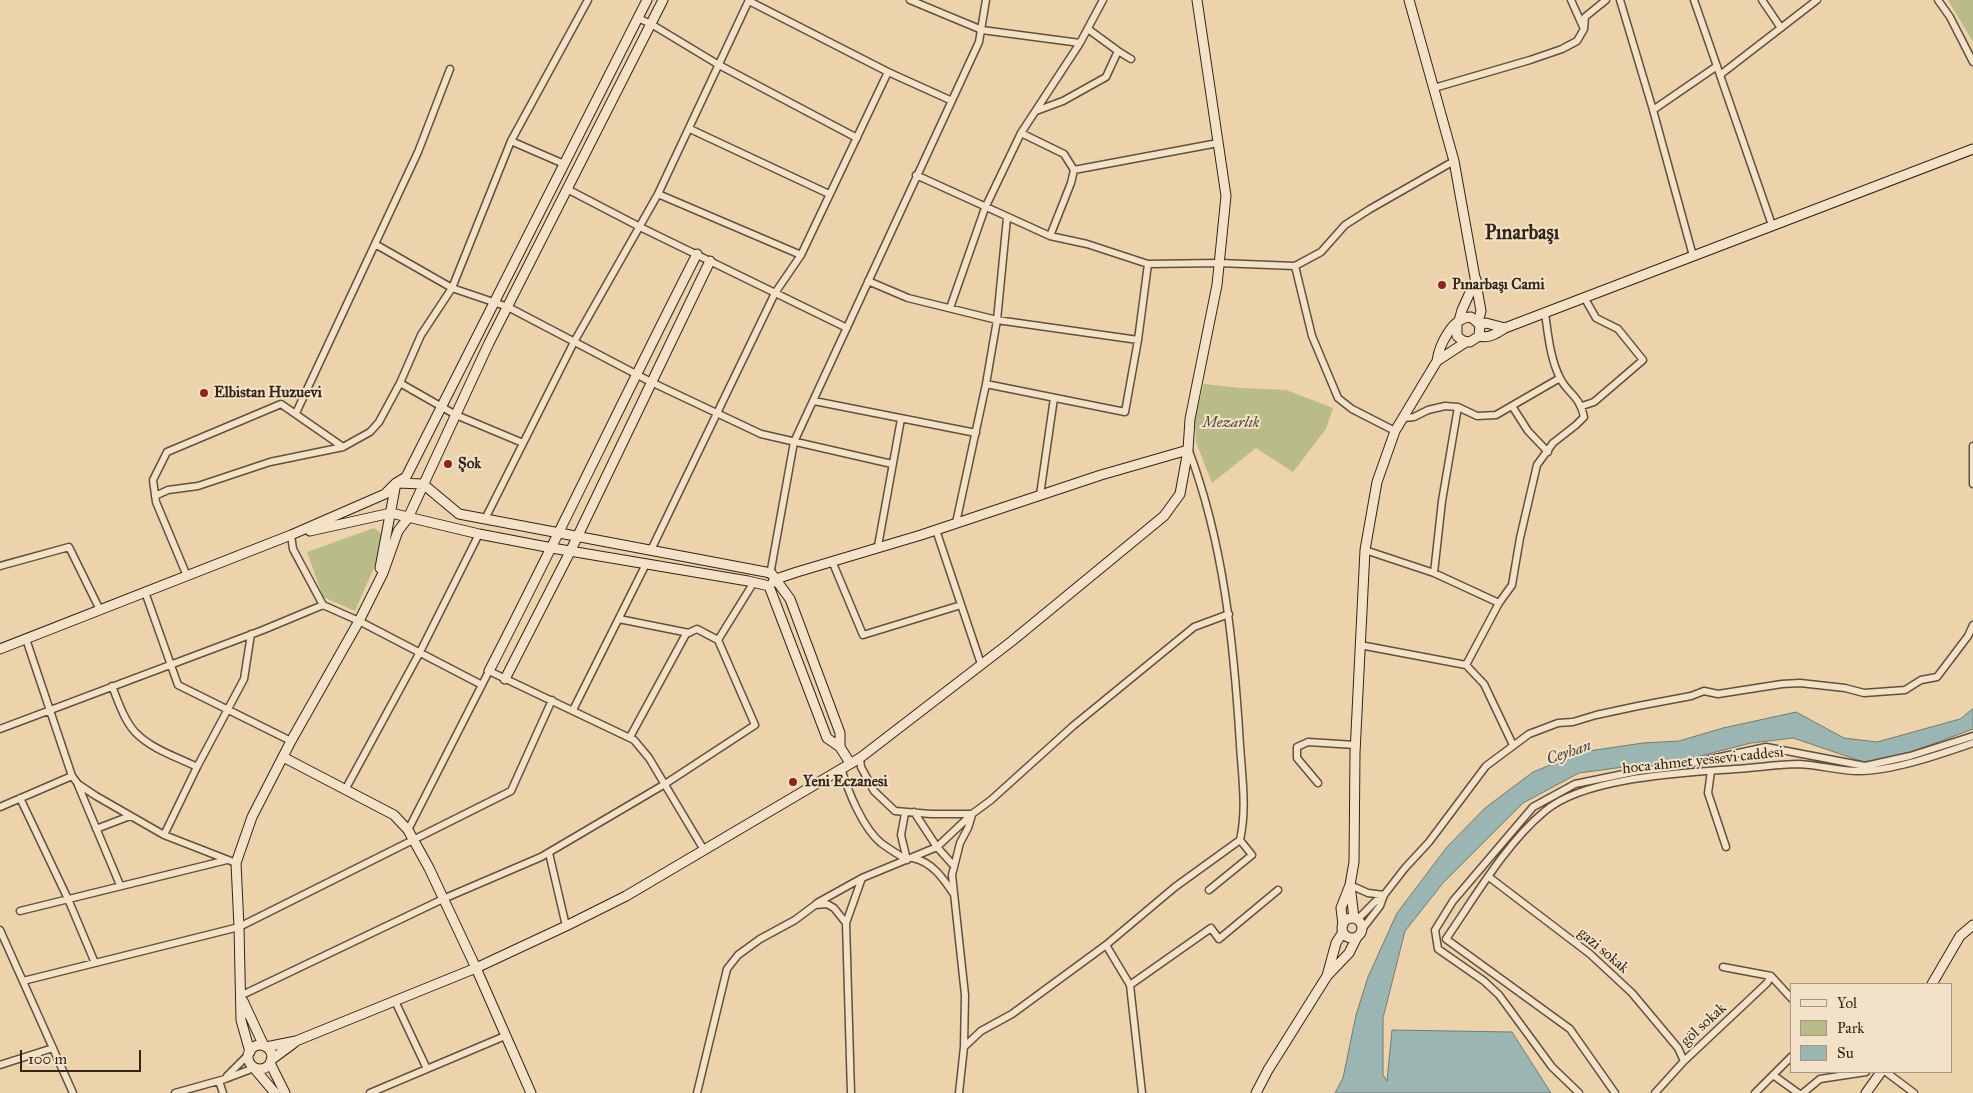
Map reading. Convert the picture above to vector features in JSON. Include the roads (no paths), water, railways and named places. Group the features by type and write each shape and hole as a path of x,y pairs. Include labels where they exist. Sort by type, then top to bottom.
{"street":[{"path":"156,496 168,490 198,486 270,462 343,447 370,432 378,422 400,383 421,335 452,288 511,141 588,0"},
{"path":"0,650 290,535 385,494 396,482 406,477 647,0"},
{"path":"275,1093 249,1062 249,1053 241,1020 239,927 231,862 291,741 360,621 383,574 398,531 408,518 489,343 663,0"},
{"path":"485,519 574,342 658,194 749,0 888,72 950,100"},
{"path":"910,0 982,30 1080,43"},
{"path":"840,747 827,738 772,579 794,442 950,100 979,42 986,0"},
{"path":"950,308 985,208 1021,132 1080,43 1103,0"},
{"path":"223,1093 222,1080 255,1046 265,1047 296,1041 476,968 566,926 626,896 860,758 1012,641 1164,516 1180,494 1188,450 1190,419 1217,285 1226,196 1197,0"},
{"path":"1408,0 1454,161 1481,311 1479,336 1474,341 1466,342 1437,361"},
{"path":"1571,0 1584,28"},
{"path":"1434,88 1562,49 1577,41 1584,28 1585,18 1606,0"},
{"path":"1620,0 1653,110 1693,256"},
{"path":"1694,0 1772,225"},
{"path":"1762,0 1781,28"},
{"path":"1720,75 1817,0"},
{"path":"1938,0 1950,18 1973,62"},
{"path":"638,18 719,65 857,138"},
{"path":"1088,28 1131,59"},
{"path":"1036,111 1063,101 1106,77 1118,51"},
{"path":"1653,110 1717,66"},
{"path":"296,413 418,152 450,69"},
{"path":"651,550 775,293 801,255 888,72"},
{"path":"690,129 829,194"},
{"path":"1021,132 1064,154 1074,170 1071,183 1050,236"},
{"path":"511,141 564,164"},
{"path":"1074,170 1218,143"},
{"path":"1479,336 1495,335 1505,328 1973,149"},
{"path":"916,175 1050,236 1087,244 1148,264 1219,263 1295,266 1320,252 1345,225 1454,161"},
{"path":"567,189 846,328"},
{"path":"658,194 801,255"},
{"path":"956,523 986,384 997,320 1007,218"},
{"path":"375,244 452,288 508,307 636,374 761,434 892,464"},
{"path":"408,830 552,548 696,254"},
{"path":"505,679 570,552 710,261"},
{"path":"986,384 1124,412 1138,340 1148,264"},
{"path":"1295,266 1312,336 1338,398 1352,409 1395,431"},
{"path":"1466,342 1457,336 1458,323 1476,279"},
{"path":"868,281 908,298 997,320 1138,340"},
{"path":"1582,406 1594,402 1644,360 1618,329 1596,318 1584,298"},
{"path":"1466,665 1499,603 1512,585 1520,538 1537,465 1553,443 1584,417 1582,406 1560,378 1549,344 1545,313"},
{"path":"1357,937 1350,938 1343,928 1341,908 1350,885 1354,862 1355,745 1365,550 1377,482 1395,431 1437,361 1443,340 1452,328 1466,317 1479,323 1505,328"},
{"path":"1404,418 1414,417 1428,410 1445,406 1458,407 1477,416 1496,415 1560,378"},
{"path":"400,383 456,415 523,443"},
{"path":"1040,495 1054,398"},
{"path":"814,400 901,419 976,432"},
{"path":"187,576 156,502 153,480 167,452 281,404 343,447"},
{"path":"1512,406 1528,431 1548,452"},
{"path":"1434,573 1442,501 1458,407"},
{"path":"878,546 901,419"},
{"path":"1973,446 1973,484"},
{"path":"290,535 391,513 479,534 570,552 754,582 772,579 936,530 1132,465 1188,450"},
{"path":"964,1047 981,1031 1012,1014 1106,945 1175,887 1240,840 1244,821 1239,720 1229,614 1202,484 1188,450"},
{"path":"396,482 423,484 459,514 651,550 772,579 790,599 840,733 840,747 846,765 846,784 860,813 880,842 907,860"},
{"path":"360,621 379,575 396,482"},
{"path":"936,530 981,664"},
{"path":"345,790 420,652 479,534"},
{"path":"290,535 293,549 323,605 360,621 482,685"},
{"path":"0,566 69,547 100,610"},
{"path":"1365,550 1434,573 1499,603"},
{"path":"832,561 863,635 961,604"},
{"path":"573,710 646,564"},
{"path":"718,640 754,582"},
{"path":"145,592 178,685 291,741"},
{"path":"0,729 323,605"},
{"path":"907,860 937,847 1073,726 1194,627 1229,614"},
{"path":"619,619 689,633"},
{"path":"1256,1093 1268,1070 1326,976 1349,953 1357,937 1380,906 1384,895 1429,842 1486,766 1529,734 1558,723 1573,722 1596,715 1691,696 1704,691 1718,694 1800,683 1845,688 1864,693 1905,690 1921,680 1936,676 1968,636 1973,624"},
{"path":"240,996 443,899 549,853 665,784 755,725 718,640 697,629 686,634 630,737"},
{"path":"164,835 197,767 244,679 251,634"},
{"path":"26,639 72,776 78,784 120,885"},
{"path":"1360,645 1466,665 1484,684 1513,745"},
{"path":"489,671 634,740 649,758 704,850"},
{"path":"112,686 124,716 139,736 145,741 197,767"},
{"path":"23,981 239,927 511,791 552,700"},
{"path":"1579,1093 1552,1067 1499,995 1484,981 1438,949 1435,930 1453,901 1533,808 1575,784 1638,771 1674,767 1766,747 1865,766 1910,756 1973,736"},
{"path":"1318,783 1296,758 1297,747 1308,742 1355,745"},
{"name":"hoca ahmet yessevi caddesi","path":"1615,1093 1570,1029 1446,939 1520,835 1546,810 1569,795 1648,777 1800,764 1859,771 1892,767 1973,743"},
{"path":"283,757 394,815 408,830 476,968 531,1093"},
{"path":"860,758 861,767 871,787 880,799 894,811 931,814 972,814"},
{"path":"1711,771 1708,793 1726,847"},
{"path":"0,807 72,776"},
{"path":"78,784 164,835 231,862"},
{"path":"20,798 68,899 95,963"},
{"path":"914,812 937,847 954,866"},
{"path":"906,813 901,836 907,860"},
{"path":"959,1093 964,1047 965,995 952,875 960,843 968,828 972,814"},
{"path":"96,829 130,816"},
{"path":"1209,890 1252,855 1240,840"},
{"path":"549,853 566,926"},
{"path":"697,1093 727,969 738,955 760,939 796,920 815,904 862,878 879,869 914,858 933,867 953,894"},
{"path":"20,911 120,885 231,862"},
{"name":"gazi sokak","path":"1489,877 1590,954 1632,993 1678,1048 1684,1061"},
{"path":"851,1093 846,923 862,878"},
{"path":"1350,885 1368,893 1384,895"},
{"path":"1350,885 1355,919 1363,928"},
{"path":"1130,985 1211,928 1219,939 1278,890"},
{"path":"1326,976 1336,943 1347,920 1355,919 1366,913 1377,899 1384,895"},
{"path":"815,904 827,904 834,908 846,923"},
{"path":"1933,983 1960,936 1973,925"},
{"path":"0,930 73,1093"},
{"path":"1106,945 1130,985 1142,1093"},
{"path":"1723,967 1771,976 1790,997"},
{"name":"göl sokak","path":"1655,1093 1684,1061 1767,983 1771,976"},
{"path":"240,996 265,1047 271,1052 271,1061 285,1093"},
{"path":"395,1001 427,1069"},
{"path":"370,1093 505,1036"},
{"path":"175,1093 222,1080 254,1068 261,1069 296,1041"},
{"path":"0,1065 53,1048"},
{"path":"1755,1093 1790,1058"},
{"path":"1803,1093 1820,1080 1860,1073"},
{"path":"1866,1093 1880,1073"},
{"path":"1887,1073 1914,1093"},
{"path":"1773,1075 1798,1093"}],"water":[{"path":"1973,709 1973,729 1903,755 1864,762 1793,738 1751,743 1665,765 1631,766 1579,773 1523,803 1443,883 1405,931 1383,1018 1383,1075 1387,1081 1392,1030 1512,1032 1551,1093 1335,1093 1343,1078 1356,1015 1368,977 1397,913 1447,847 1485,808 1533,772 1582,752 1643,743 1679,741 1723,728 1796,712 1844,738 1877,742 1960,719"}],"place":[{"name":"Pınarbaşı Cami","path":"1442,285"},
{"name":"Elbistan Huzuevi","path":"204,393"},
{"name":"Şok","path":"448,464"},
{"name":"Yeni Eczanesi","path":"793,782"}],"district":[{"name":"Pınarbaşı","path":"1522,234"}],"park label":[{"name":"Mezarlık","path":"1231,423"}],"water label":[{"name":"Ceyhan","path":"1569,753"}]}
